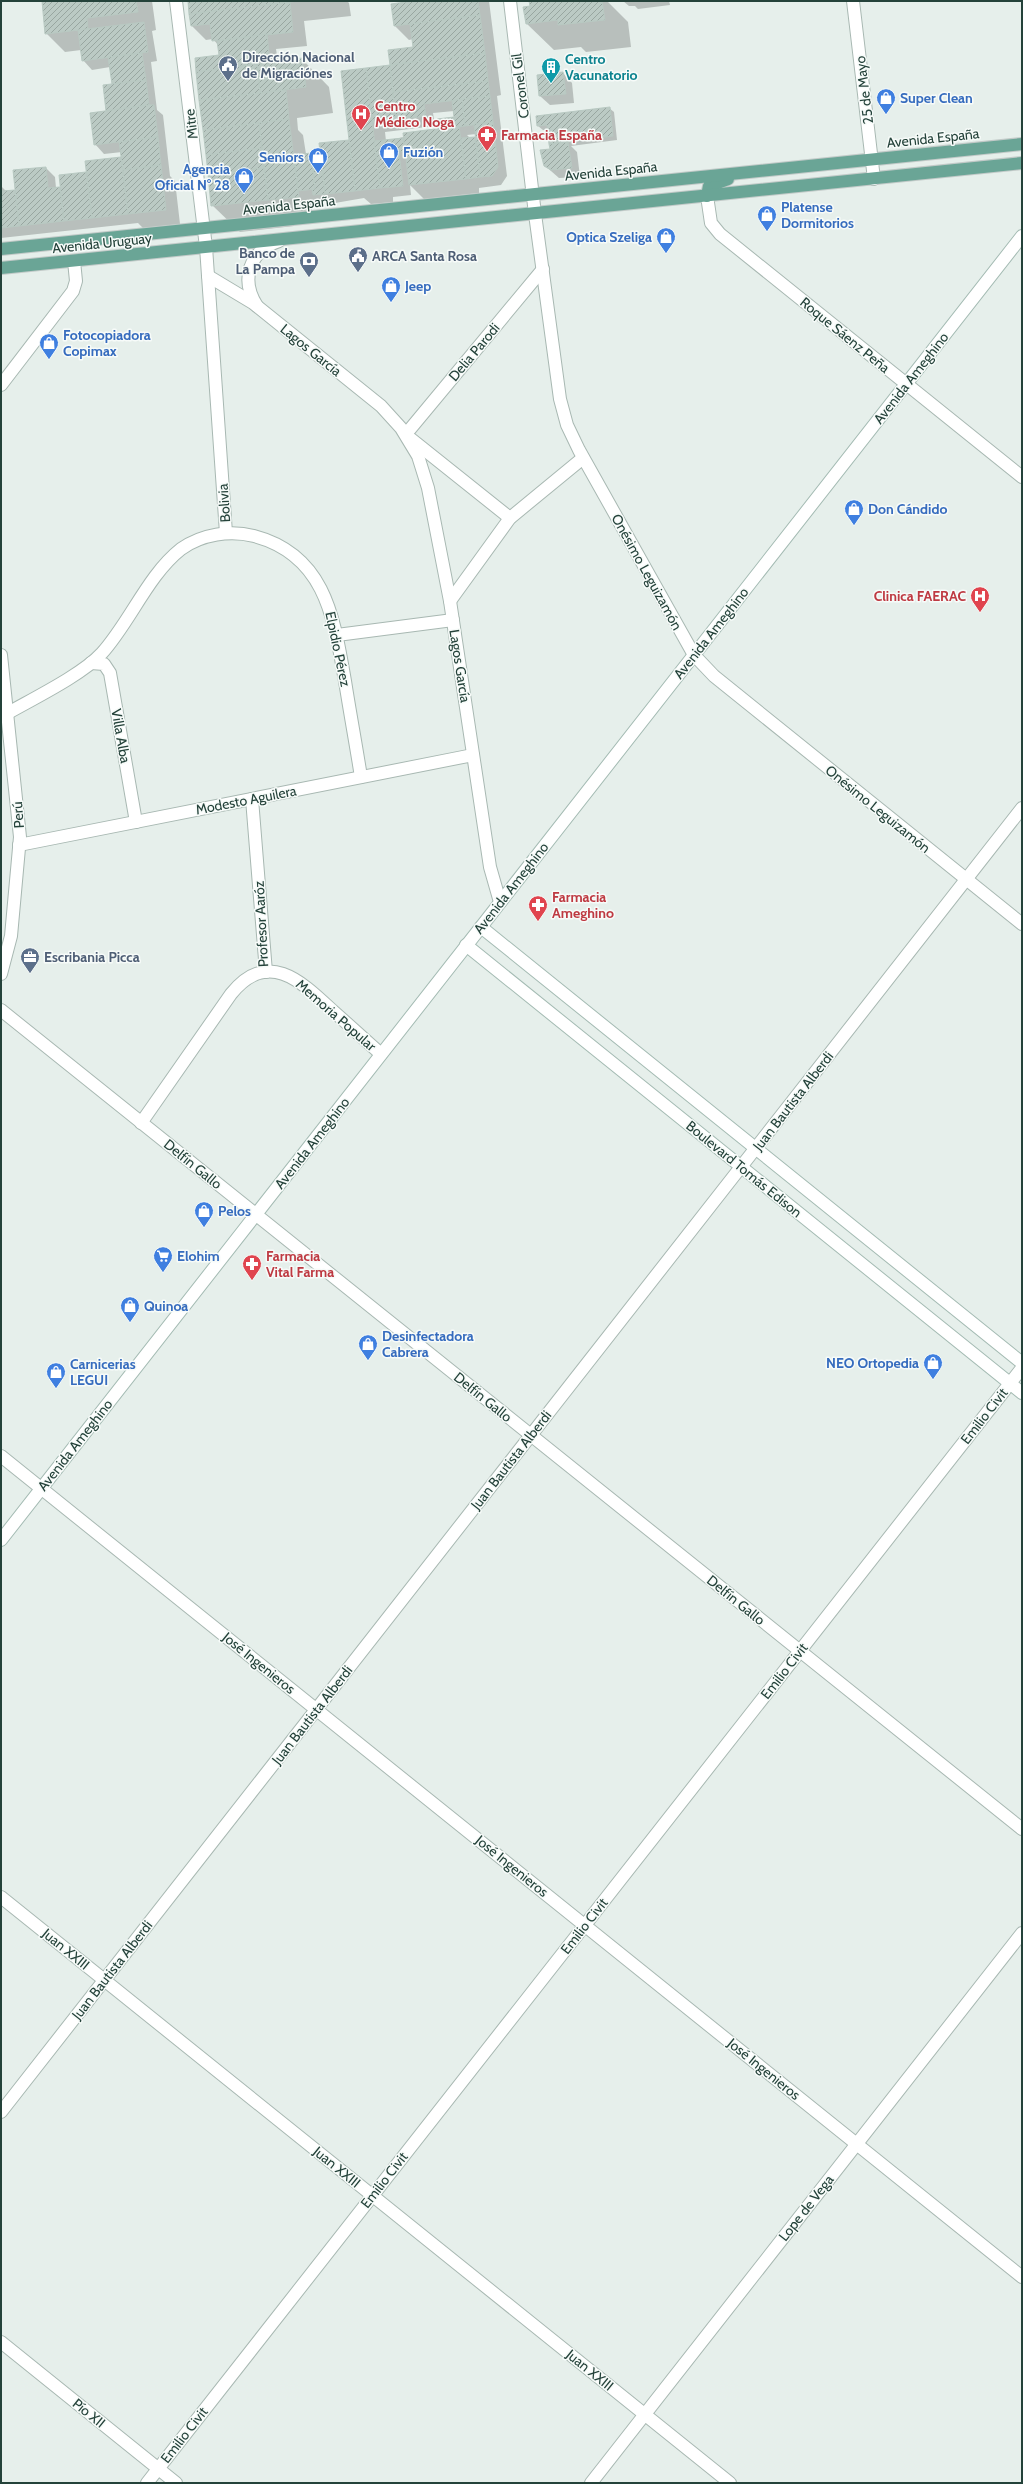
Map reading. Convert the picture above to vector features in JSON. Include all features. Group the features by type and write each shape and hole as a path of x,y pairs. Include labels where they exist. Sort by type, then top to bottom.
{"main road":[{"name":"Avenida España","path":"203,229 872,159 1018,146"},
{"path":"206,247 1022,163"},
{"path":"707,196 711,185 748,172"},
{"name":"Avenida Uruguay","path":"1,249 203,229"},
{"name":"Avenida Uruguay","path":"1,268 206,247"}],"street":[{"name":"Mitre","path":"176,1 206,247"},
{"name":"Coronel Gil","path":"510,1 533,194"},
{"name":"25 de Mayo","path":"853,1 874,179"},
{"name":"Onésimo Leguizamón","path":"533,194 561,404 567,425 583,458 694,655 714,676 1022,924"},
{"name":"Roque Sáenz Peña","path":"707,196 711,223 720,234 1022,477"},
{"name":"Avenida Ameghino","path":"1,1540 1022,236"},
{"path":"259,308 248,283 252,262 263,248 286,239"},
{"name":"Bolivia","path":"5,715 91,663 105,649 176,554 199,540 226,533 206,247"},
{"path":"1,384 73,291 76,281 74,261"},
{"name":"Delia Parodi","path":"406,434 543,269"},
{"name":"Lagos García","path":"208,276 259,308 381,406 406,434 510,518"},
{"name":"Lagos García","path":"406,434 420,460 427,480 450,601 490,867 500,902"},
{"path":"450,601 510,518 583,458"},
{"name":"Elpidio Pérez","path":"226,533 246,534 267,541 287,551 304,565 317,581 326,599 337,635 361,777"},
{"path":"337,635 453,620"},
{"name":"Perú","path":"1,655 5,715 20,823 20,845 11,936 1,974"},
{"name":"Villa Alba","path":"91,663 104,664 110,673 136,822"},
{"name":"Modesto Aguilera","path":"20,845 473,755"},
{"name":"Profesor Aaróz","path":"141,1123 235,989 247,979 266,972 252,799"},
{"name":"Juan Bautista Alberdi","path":"1,2112 1022,808"},
{"name":"Boulevard Tomás Edison","path":"481,927 1022,1363"},
{"name":"Boulevard Tomás Edison","path":"466,945 1022,1393"},
{"name":"Memoria Popular","path":"266,972 281,973 301,982 381,1054"},
{"name":"Delfín Gallo","path":"1,1010 1022,1829"},
{"name":"Emilio Civit","path":"147,2483 1022,1368"},
{"name":"José Ingenieros","path":"1,1456 1022,2276"},
{"name":"Juan XXIII","path":"1,1897 730,2483"},
{"name":"Lope de Vega","path":"591,2483 1022,1933"},
{"name":"Pío XII","path":"1,2342 176,2483"}],"building":[{"path":"42,1 136,1 138,12 87,18 88,29 45,34"},
{"path":"188,1 299,1 189,14"},
{"path":"413,1 478,1 480,15 394,26 391,4"},
{"path":"529,1 602,1 605,20 558,25 558,20 526,24 523,7 530,6"},
{"path":"290,2 293,32 212,41 210,24 191,26 189,14"},
{"path":"480,15 485,53 390,65 388,50 413,47 410,24"},
{"path":"144,22 148,52 82,61 78,30"},
{"path":"267,34 269,54 256,56 257,64 196,72 195,58 219,55 217,41"},
{"path":"142,53 146,80 112,84 108,57"},
{"path":"485,53 488,81 393,92 390,65"},
{"path":"302,58 306,87 260,93 257,64"},
{"name":"Dirección Nacional de Migraciónes","path":"257,64 260,93 199,100 196,72"},
{"path":"390,65 396,120 372,123 366,68"},
{"name":"Centro Médico Noga","path":"366,68 380,188 355,191 341,71"},
{"name":"Centro Vacunatorio","path":"563,72 566,94 539,96 537,75"},
{"path":"146,80 149,105 106,111 103,85"},
{"path":"488,81 490,96 424,104 426,116 396,120 393,92"},
{"path":"286,90 289,119 203,130 199,100"},
{"path":"490,96 493,122 465,126 462,99"},
{"path":"462,99 465,126 438,129 437,119 454,117 452,101"},
{"path":"154,105 158,137 94,145 90,113"},
{"path":"610,107 613,136 549,144 547,125 537,126 536,116"},
{"path":"289,119 299,197 268,200 259,123"},
{"name":"Farmacia España","path":"493,122 498,167 492,176 480,177 474,124"},
{"path":"259,123 262,148 206,155 203,130"},
{"path":"459,126 466,179 409,185 403,133"},
{"path":"158,137 161,165 123,170 119,142"},
{"path":"475,137 480,177 466,179 461,138"},
{"name":"Fuzión","path":"403,138 405,151 399,152 403,186 380,188 374,141"},
{"path":"349,140 355,191 325,194 319,143"},
{"path":"568,142 572,168 551,170 544,166 540,150 550,149 549,144"},
{"path":"262,148 264,168 208,174 206,155"},
{"path":"311,153 315,189 298,191 294,155"},
{"path":"121,157 128,214 92,218 85,161"},
{"name":"Seniors","path":"321,158 325,194 313,195 312,189 315,189 312,159"},
{"path":"161,165 166,210 128,214 123,170"},
{"path":"46,167 48,188 60,187 64,221 19,226 13,170"},
{"path":"264,168 268,200 211,206 208,174"},
{"path":"86,172 92,218 64,221 59,175"},
{"path":"1,185 2,191 15,190 19,226 1,228"}],"place":[{"name":"Dirección Nacional de Migraciónes","path":"228,82"},
{"name":"Centro Vacunatorio","path":"551,84"},
{"name":"Super Clean","path":"886,115"},
{"name":"Centro Médico Noga","path":"361,131"},
{"name":"Farmacia España","path":"487,152"},
{"name":"Fuzión","path":"389,169"},
{"name":"Seniors","path":"318,174"},
{"name":"Agencia Oficial N° 28","path":"244,194"},
{"name":"Platense Dormitorios","path":"767,232"},
{"name":"Optica Szeliga","path":"666,254"},
{"name":"ARCA Santa Rosa","path":"358,273"},
{"name":"Banco de La Pampa","path":"309,278"},
{"name":"Jeep","path":"391,303"},
{"name":"Fotocopiadora Copimax","path":"49,360"},
{"name":"Don Cándido","path":"854,526"},
{"name":"Clinica FAERAC","path":"980,613"},
{"name":"Farmacia Ameghino","path":"538,922"},
{"name":"Escribania Picca","path":"30,974"},
{"name":"Pelos","path":"204,1228"},
{"name":"Elohim","path":"163,1273"},
{"name":"Farmacia Vital Farma","path":"252,1281"},
{"name":"Quinoa","path":"130,1323"},
{"name":"Desinfectadora Cabrera","path":"368,1361"},
{"name":"NEO Ortopedia","path":"933,1380"},
{"name":"Carnicerias LEGUI","path":"56,1389"}]}
